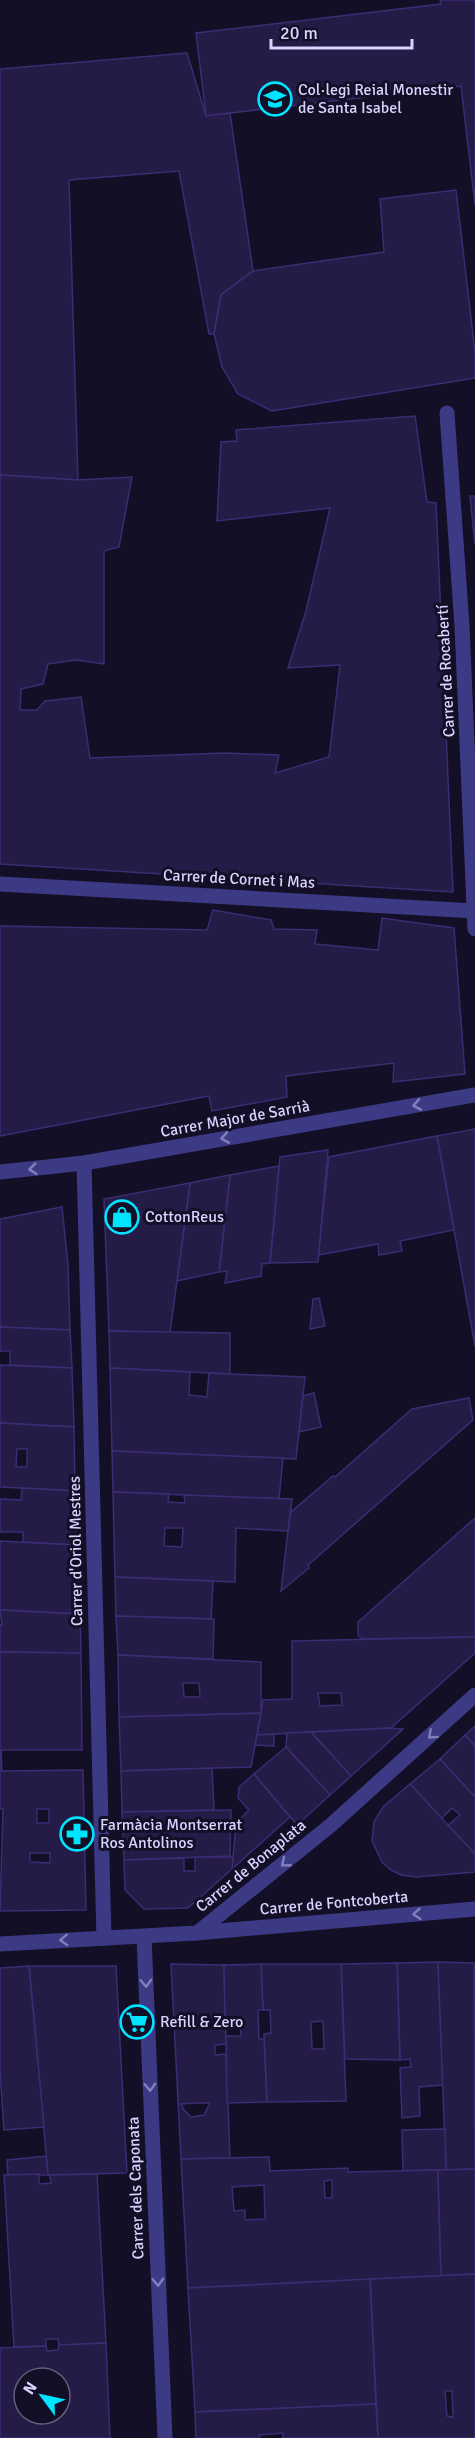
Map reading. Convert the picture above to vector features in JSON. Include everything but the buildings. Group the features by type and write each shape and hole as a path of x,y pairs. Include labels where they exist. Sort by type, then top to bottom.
{"street":[{"name":"Carrer de Rocabertí","path":"447,412 469,626 475,929"},
{"name":"Carrer de Cornet i Mas","path":"0,884 474,911"},
{"name":"Carrer Major de Sarrià","path":"0,1172 84,1163 475,1095"},
{"name":"Carrer d'Oriol Mestres","path":"84,1163 104,1938"},
{"name":"Carrer de Bonaplata","path":"0,1944 196,1933 331,1825 475,1695"},
{"name":"Carrer de Fontcoberta","path":"196,1933 475,1909"},
{"name":"Carrer dels Caponata","path":"144,1937 165,2438"}],"place":[{"name":"Col·legi Reial Monestir de Santa Isabel","path":"275,99"},
{"name":"CottonReus","path":"122,1217"},
{"name":"Farmàcia Montserrat Ros Antolinos","path":"77,1834"},
{"name":"Refill & Zero","path":"137,2022"}]}
